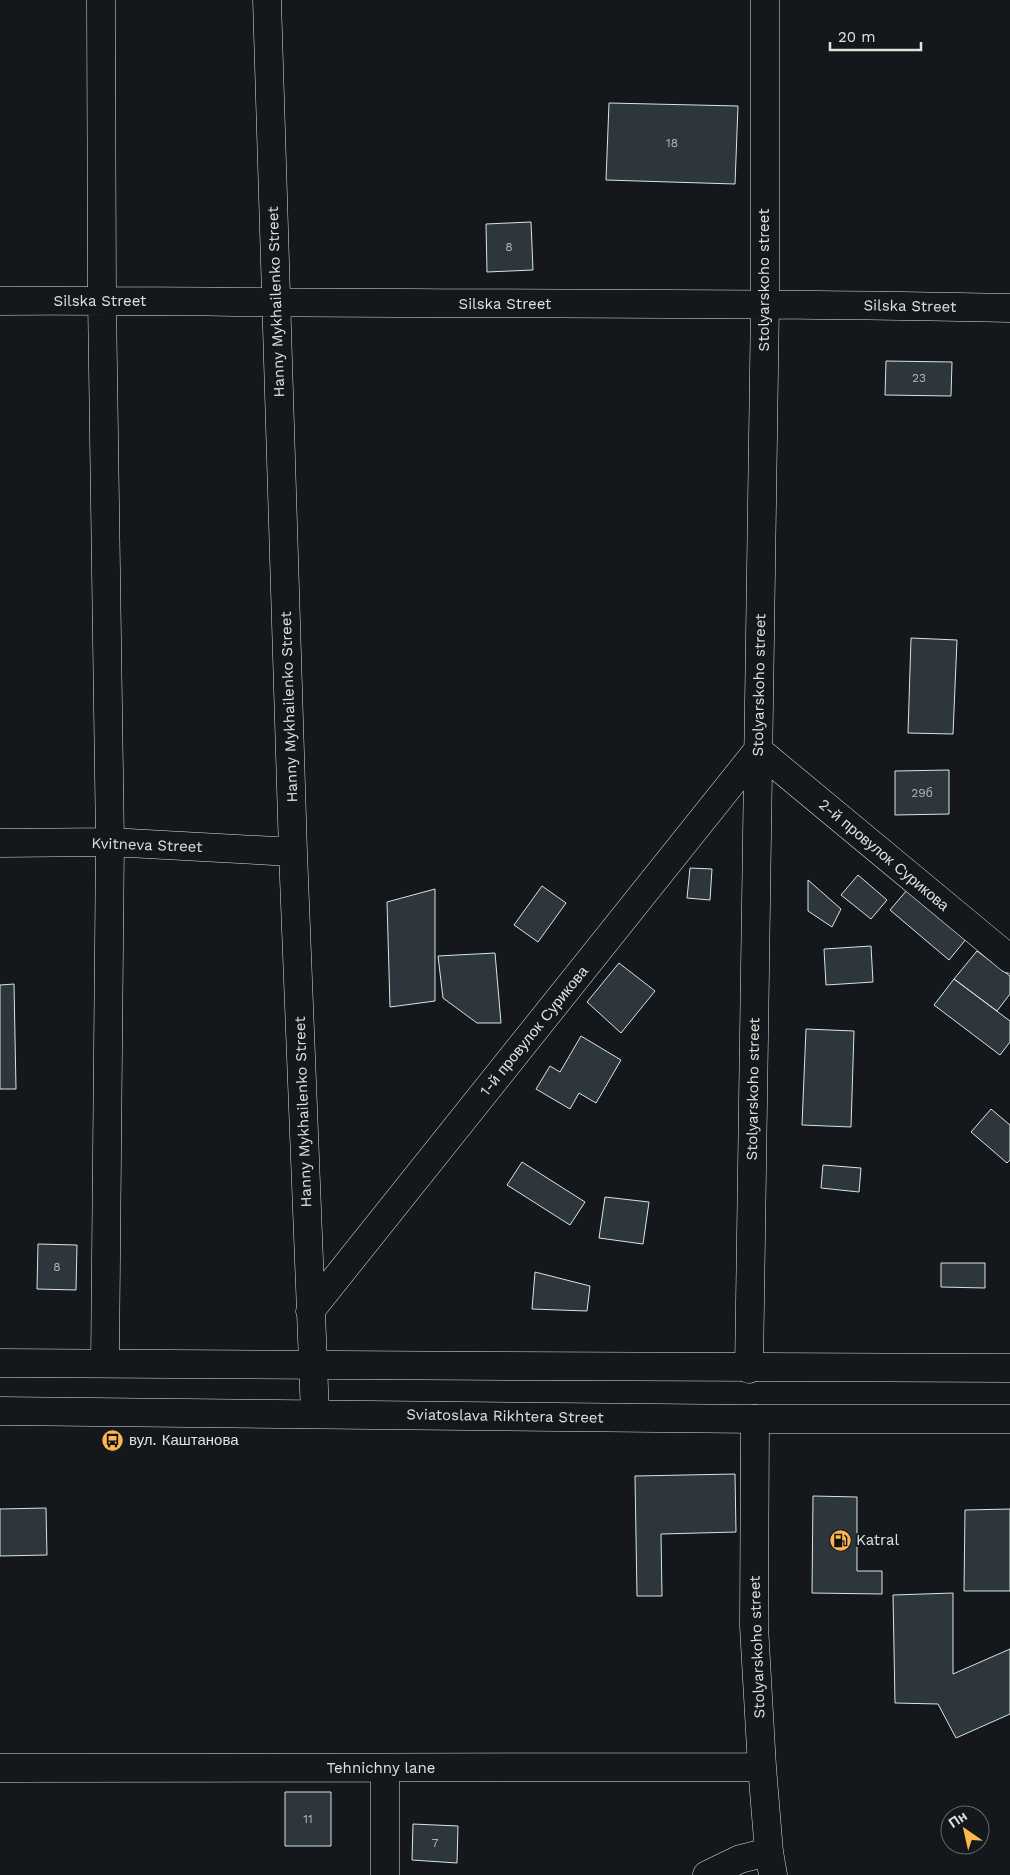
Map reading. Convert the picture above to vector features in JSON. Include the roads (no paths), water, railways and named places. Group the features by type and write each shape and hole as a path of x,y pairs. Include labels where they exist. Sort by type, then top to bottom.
{"street":[{"path":"101,0 102,300 110,842 105,1363"},
{"name":"Hanny Mykhailenko Street","path":"267,0 293,852 315,1414"},
{"name":"Stolyarskoho street","path":"749,1369 765,304 765,0"},
{"name":"Silska Street","path":"0,302 102,300 276,303 842,304 1010,308"},
{"name":"2-й провулок Сурикова","path":"758,750 1010,960"},
{"name":"1-й провулок Сурикова","path":"310,1311 758,750"},
{"name":"Kvitneva Street","path":"0,843 110,842 293,852"},
{"path":"0,1364 313,1364 749,1369 1010,1368"},
{"name":"Sviatoslava Rikhtera Street","path":"0,1411 755,1419 1010,1419"},
{"name":"Stolyarskoho street","path":"755,1419 754,1626 762,1766 771,1864"},
{"name":"Tehnichny lane","path":"0,1768 762,1766"},
{"path":"384,1768 385,1875"},
{"path":"707,1875 740,1859 771,1864"}],"place":[{"name":"вул. Каштанова","path":"113,1440"},
{"name":"Katral","path":"840,1540"}]}
